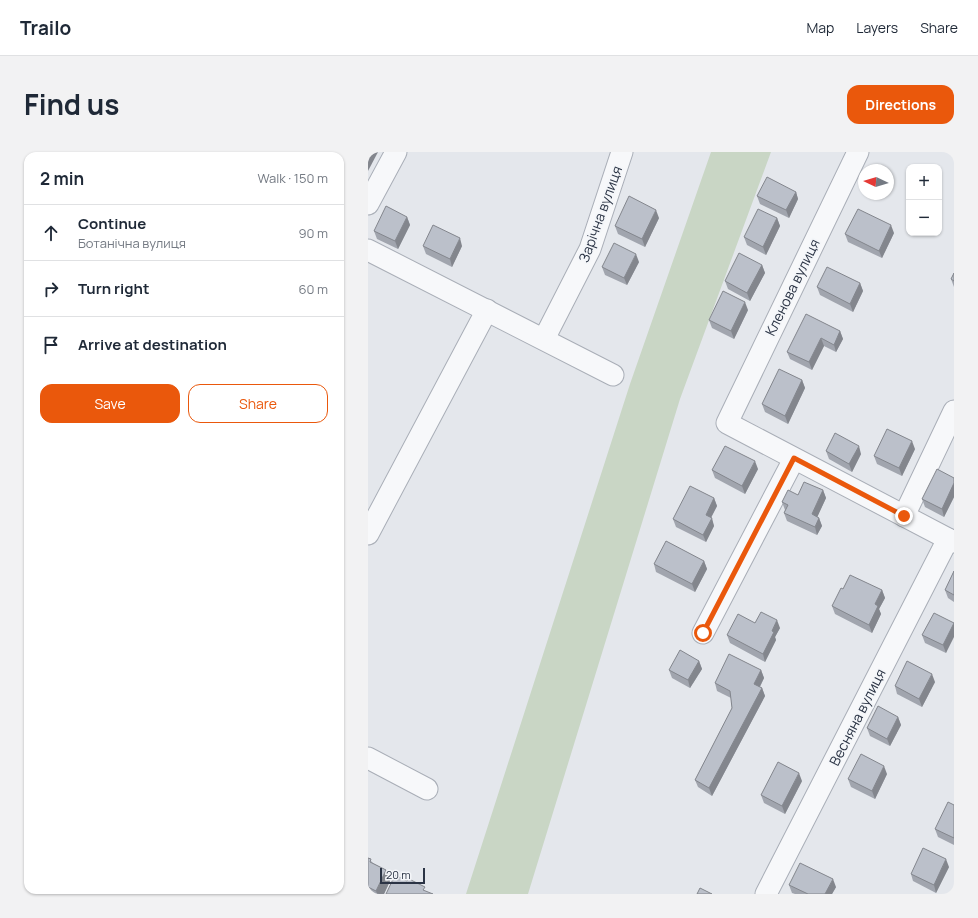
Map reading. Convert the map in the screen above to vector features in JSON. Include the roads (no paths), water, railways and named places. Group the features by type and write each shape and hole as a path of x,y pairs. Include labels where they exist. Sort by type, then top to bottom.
{"street":[{"path":"368,204 396,152"},
{"name":"Зарічна вулиця","path":"544,339 590,249 622,152"},
{"name":"Кленова вулиця","path":"794,458 727,423 858,152"},
{"path":"368,250 613,375"},
{"path":"368,534 487,310"},
{"path":"904,516 954,411"},
{"path":"703,633 794,458 951,541"},
{"name":"Весняна вулиця","path":"766,894 951,541"},
{"path":"368,758 427,789"}]}
